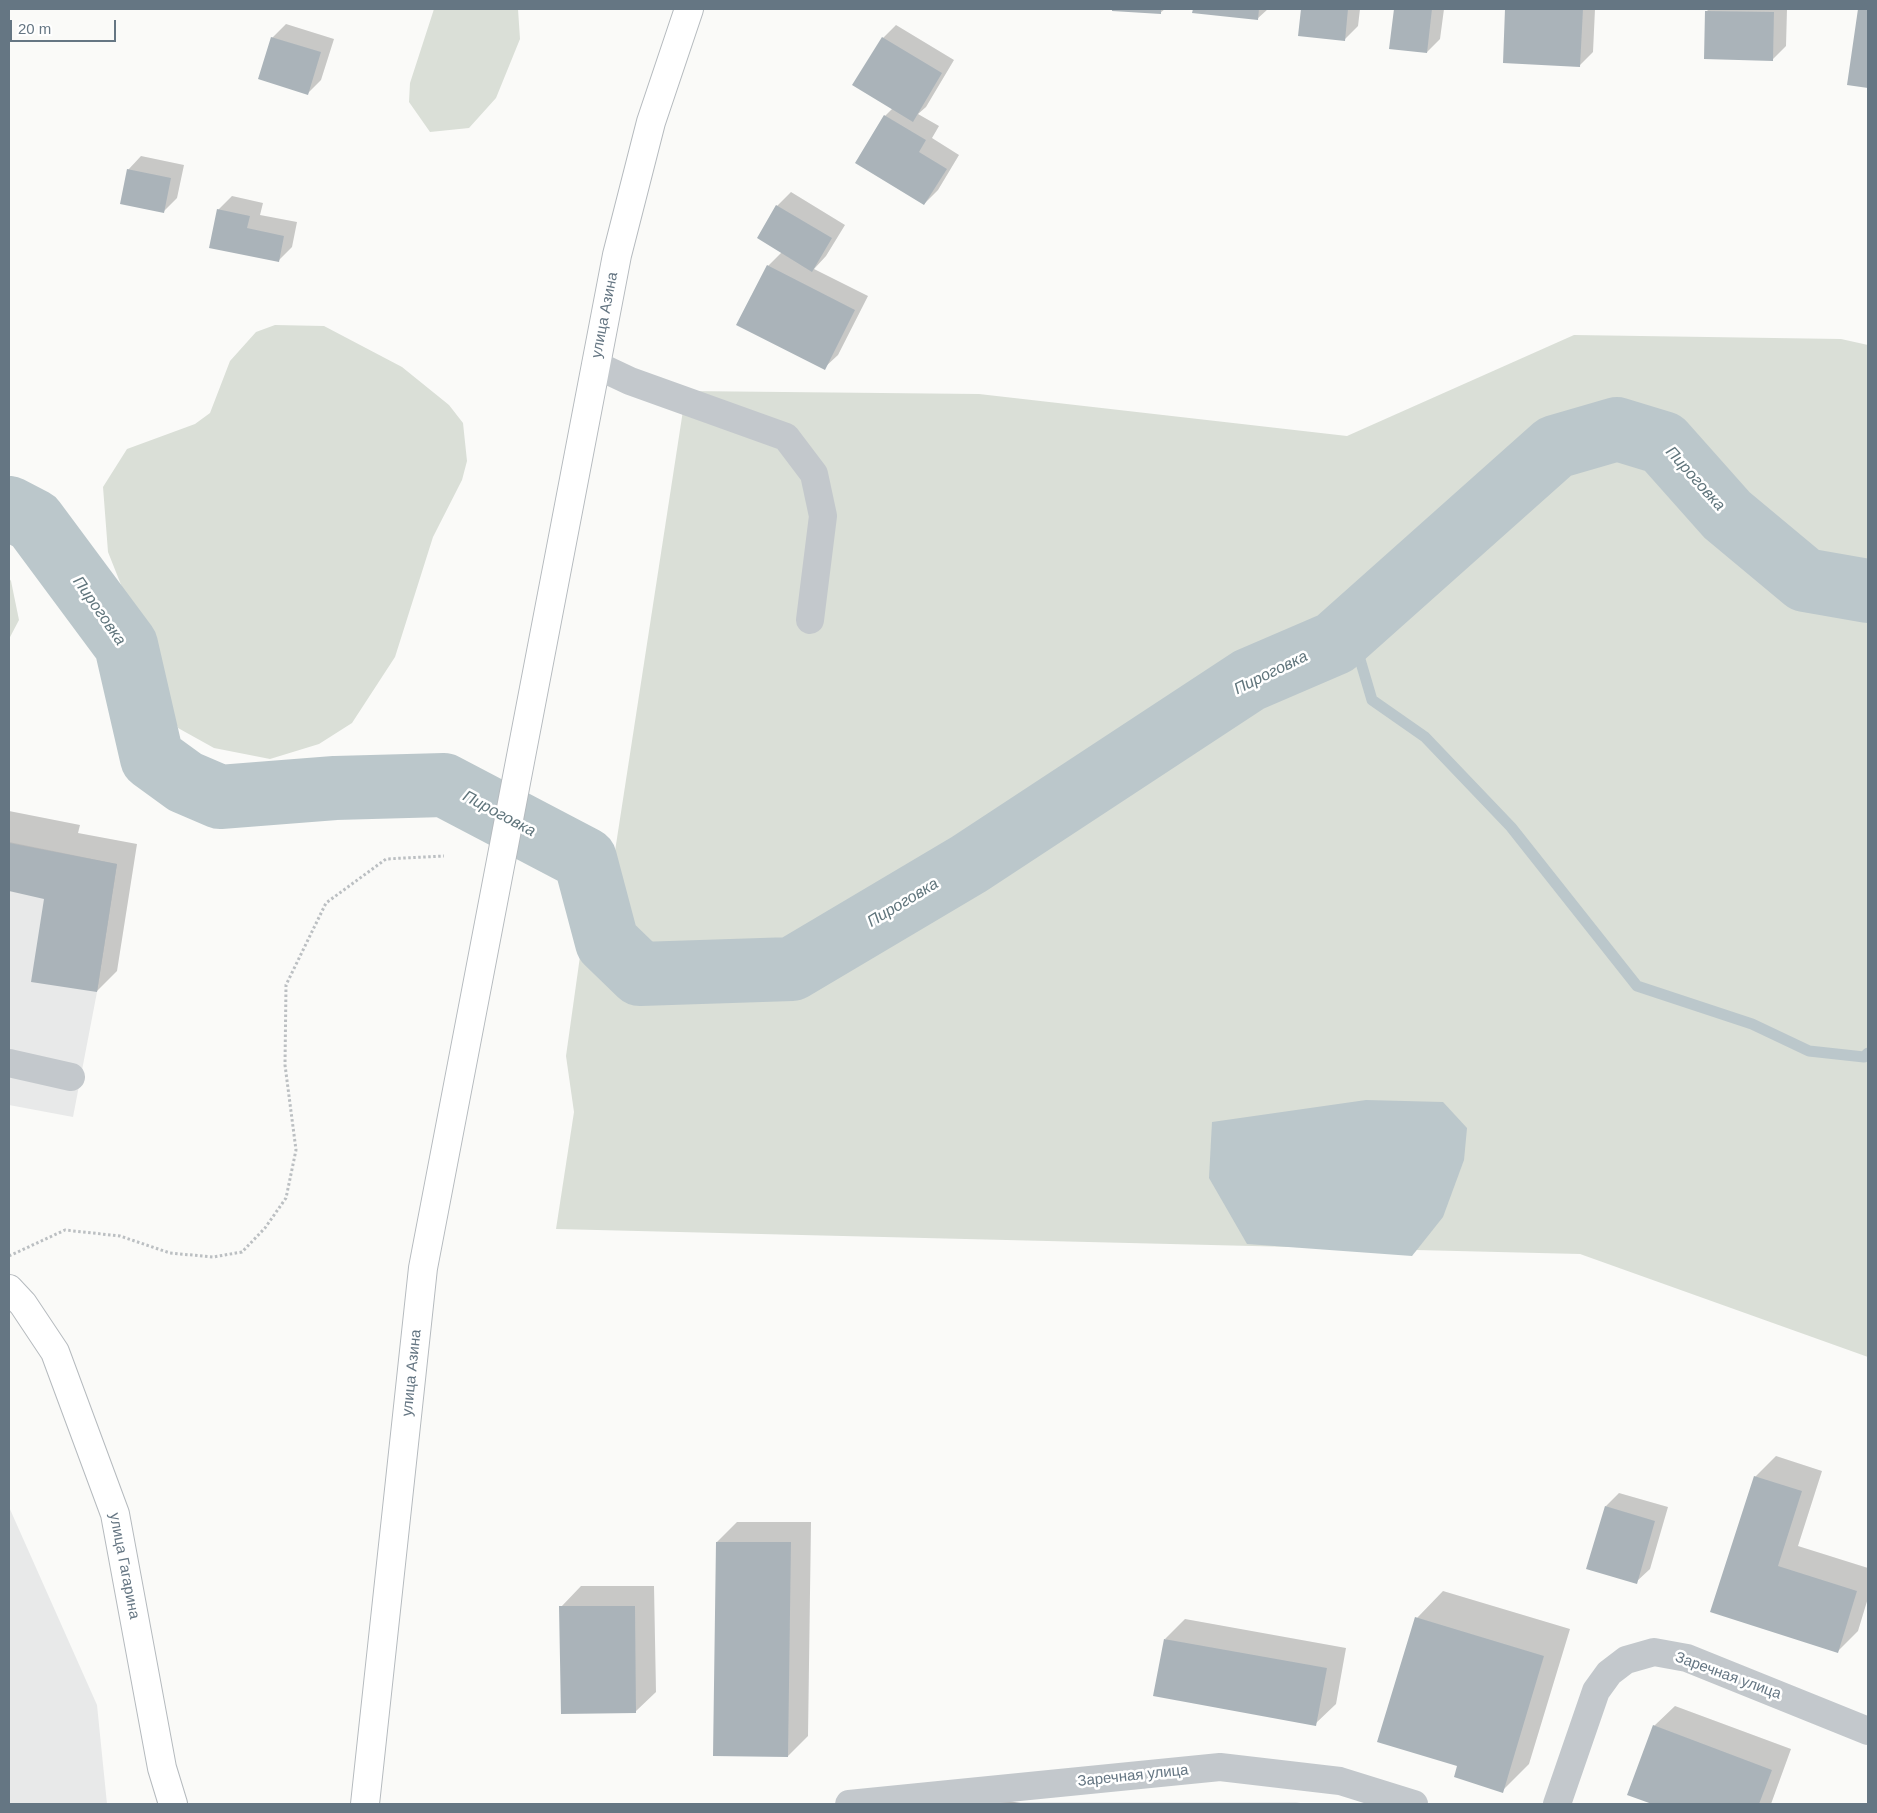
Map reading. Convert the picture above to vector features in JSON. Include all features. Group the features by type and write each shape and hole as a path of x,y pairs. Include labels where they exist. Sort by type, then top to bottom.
{"main road":[{"name":"улица Азина","path":"365,1804 424,1268 484,945 617,255 644,151 689,9"},
{"name":"улица Гагарина","path":"9,1289 23,1304 55,1352 115,1514 162,1768 173,1804"}],"street":[{"path":"596,365 630,380 786,437 814,474 823,516 810,620"},
{"path":"9,1063 71,1077"},
{"name":"Заречная улица","path":"1557,1804 1596,1692 1608,1673 1626,1660 1654,1652 1687,1658 1868,1730"},
{"name":"Заречная улица","path":"849,1804 1220,1767 1340,1781 1414,1804"}],"path":[{"path":"9,1256 65,1230 120,1236 170,1253 213,1258 242,1252 265,1228 286,1198 296,1150 286,1065 286,985 326,903 386,859 444,856"}],"shaded area":[{"path":"434,9 518,9 520,39 496,98 469,128 430,132 409,102 410,83"},
{"path":"275,325 324,326 402,367 449,405 463,423 467,461 462,480 433,537 395,657 352,723 319,744 270,759 214,748 178,728 108,552 103,487 127,449 195,424 210,413 230,361 256,332"},
{"path":"1574,335 1841,339 1868,345 1868,1357 1580,1254 556,1229 574,1112 566,1056 584,928 609,890 686,391 979,394 1347,436"},
{"path":"9,578 19,620 9,639"},
{"path":"9,842 117,864 97,992 73,1117 9,1105"},
{"path":"1366,1100 1443,1102 1467,1128 1464,1160 1443,1217 1412,1256 1247,1244 1209,1178 1212,1122"},
{"path":"9,1507 97,1705 107,1804 9,1804"},
{"path":"981,1802 1296,1802 1305,1804 969,1804"}],"building":[{"path":"1112,9 1161,9 1161,14 1112,11"},
{"path":"1193,9 1259,9 1258,20 1192,13"},
{"path":"1301,9 1348,9 1345,41 1298,36"},
{"path":"1394,9 1432,9 1427,53 1389,49"},
{"path":"1505,9 1583,9 1580,67 1503,63"},
{"path":"1858,9 1868,10 1868,88 1847,85"},
{"path":"1705,11 1774,12 1773,61 1704,59"},
{"path":"271,37 321,52 308,95 258,79"},
{"path":"882,37 942,73 913,122 852,85"},
{"path":"884,115 926,140 919,152 947,169 924,205 855,163"},
{"path":"127,169 171,178 164,213 120,204"},
{"path":"776,205 832,238 812,272 757,238"},
{"path":"217,209 250,216 247,228 284,236 279,262 209,248"},
{"path":"767,265 855,310 825,370 736,325"},
{"path":"9,843 117,864 97,992 31,982 44,899 9,891"},
{"path":"1754,1476 1802,1491 1778,1566 1857,1591 1838,1653 1710,1612"},
{"path":"1605,1506 1655,1521 1637,1584 1586,1569"},
{"path":"716,1542 791,1542 788,1757 713,1756"},
{"path":"559,1606 635,1606 636,1713 561,1714"},
{"path":"1415,1617 1544,1656 1503,1793 1454,1777 1457,1766 1377,1742"},
{"path":"1164,1639 1327,1668 1316,1726 1153,1696"},
{"path":"1653,1725 1772,1770 1759,1804 1652,1804 1627,1795"}],"waterway":[{"name":"Пироговка","path":"9,508 34,521 126,645 152,758 185,782 220,797 335,788 444,785 585,859 607,942 640,974 792,969 969,864 1249,680 1335,643 1555,447 1617,429 1663,443 1727,515 1805,580 1868,591"},
{"path":"1335,643 1359,656 1372,700 1425,737 1511,827 1637,986 1752,1024 1809,1051 1864,1057 1868,1053"}]}
